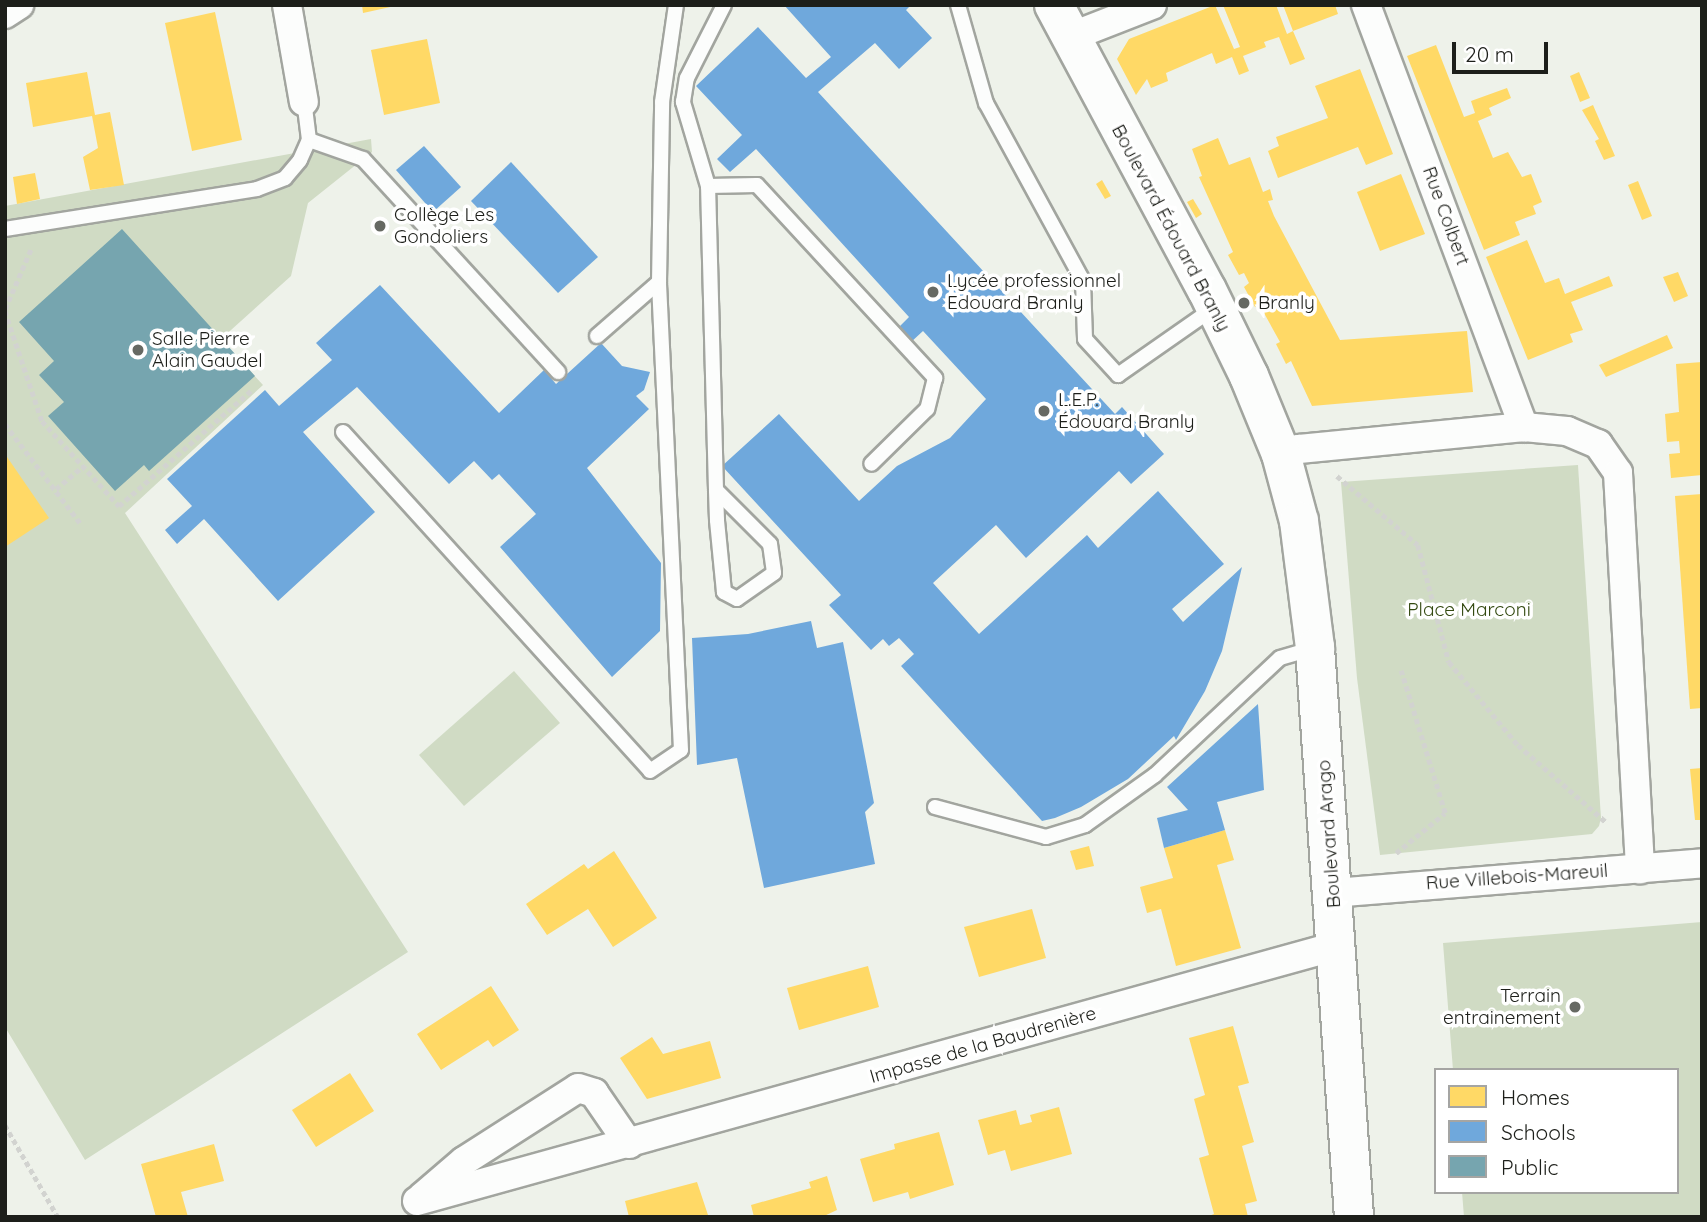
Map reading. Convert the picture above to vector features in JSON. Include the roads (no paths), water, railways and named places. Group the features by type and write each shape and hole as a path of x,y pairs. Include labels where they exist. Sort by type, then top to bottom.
{"main road":[{"name":"Boulevard Édouard Branly","path":"1062,21 1250,376 1281,454"},
{"name":"Boulevard Arago","path":"1281,454 1300,522 1315,648 1354,1217"}],"street":[{"path":"5,15 19,5"},
{"path":"287,5 304,102"},
{"path":"1062,21 1152,5"},
{"name":"Rue Colbert","path":"1366,5 1524,427"},
{"path":"1281,454 1299,449 1524,427 1567,431 1598,444 1618,473 1640,869"},
{"name":"Rue Villebois-Mareuil","path":"1333,893 1702,863"},
{"name":"Impasse de la Baudrenière","path":"629,1144 594,1093 578,1088 464,1161 417,1202 629,1144 1336,946"}],"lane":[{"path":"343,432 650,771 681,750 659,282 662,102 676,5"},
{"path":"716,490 770,544 774,573 737,599 724,592 716,490 708,186 683,102 687,78 724,5"},
{"path":"958,5 986,103 1083,281 1085,339 1118,375 1215,307"},
{"path":"5,229 257,189 285,178 300,160 309,139 304,102"},
{"path":"309,139 363,159 558,372"},
{"path":"708,186 757,185 935,378 927,409 872,464"},
{"path":"597,335 659,282"},
{"path":"934,807 1046,838 1085,825 1156,775 1280,658 1315,648"}],"place":[{"name":"Collège Les Gondoliers","path":"380,226"},
{"name":"Lycée professionnel Edouard Branly","path":"933,292"},
{"name":"Branly","path":"1244,303"},
{"name":"Salle Pierre Alain Gaudel","path":"138,350"},
{"name":"L.E.P. Édouard Branly","path":"1044,411"},
{"name":"Terrain entrainement","path":"1575,1007"}],"park label":[{"name":"Place Marconi","path":"1469,610"}]}
